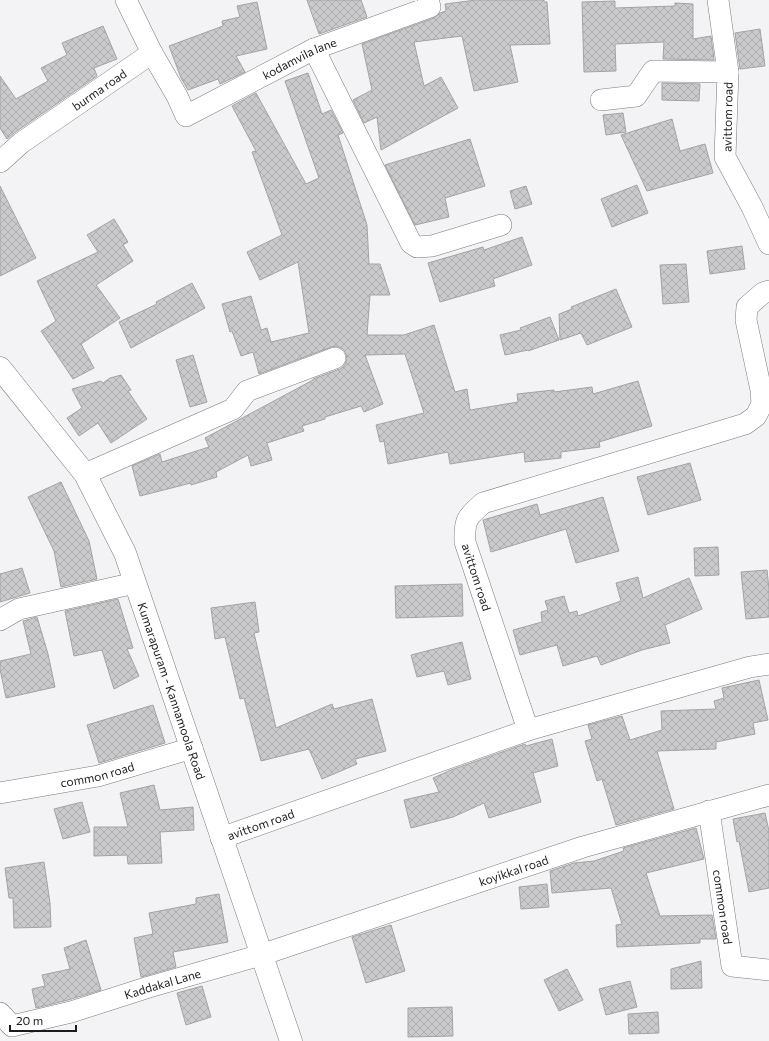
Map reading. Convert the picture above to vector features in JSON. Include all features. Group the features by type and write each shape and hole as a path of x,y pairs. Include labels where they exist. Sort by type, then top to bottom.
{"main road":[{"name":"Kumarapuram - Kannamoola Road","path":"0,368 86,474 125,553 291,1041"}],"street":[{"path":"126,0 152,53"},
{"name":"kodamvila lane","path":"152,53 177,96 186,116 314,49 430,7 428,0"},
{"path":"718,0 728,72"},
{"path":"314,49 411,243 417,247 428,247 501,225"},
{"name":"burma road","path":"0,162 21,144 152,53"},
{"name":"avittom road","path":"602,100 636,96 653,71 728,72 725,157 752,207 769,244"},
{"name":"avittom road","path":"221,838 528,730 465,542 464,527 470,514 483,503 745,424 756,416 762,404 762,390 746,320 747,307 763,293 769,291"},
{"path":"86,474 233,409 247,391 336,358"},
{"path":"0,620 19,609 135,583"},
{"path":"528,730 750,666 769,664"},
{"name":"common road","path":"0,793 98,776 192,748"},
{"name":"koyikkal road","path":"261,955 582,847 769,795"},
{"name":"common road","path":"709,811 732,966 769,970"},
{"name":"Kaddakal Lane","path":"8,1028 71,1012 148,987 261,955"}],"building":[{"path":"307,0 361,0 367,17 319,34"},
{"path":"476,0 544,0 544,2 547,2 550,44 510,45 518,82 474,91 462,36 414,42 424,86 441,77 458,108 381,150 377,117 364,123 353,100 372,90 362,44 434,18 440,13 446,11 445,4"},
{"path":"615,1 615,8 675,6 675,3 693,4 693,39 711,36 714,60 663,59 664,42 615,44 616,71 584,72 582,2"},
{"path":"257,2 267,49 236,56 245,72 220,84 218,79 188,90 181,78 169,46 223,26 222,21 240,17 237,6"},
{"path":"103,26 117,59 94,68 97,76 7,139 0,128 0,76 16,99 48,81 41,68 67,55 62,43"},
{"path":"760,29 765,66 740,69 735,33"},
{"path":"308,73 322,114 331,110 343,133 338,135 367,225 369,264 380,264 390,295 370,295 367,335 404,335 434,325 455,392 467,389 470,410 518,402 517,394 554,390 554,392 592,387 593,394 638,381 652,426 599,442 600,447 561,452 561,458 525,462 524,452 450,464 448,452 388,464 384,441 380,442 376,425 424,413 405,354 365,355 383,404 364,412 361,406 325,417 325,419 302,426 304,431 267,443 272,460 251,466 248,455 216,472 217,477 191,485 191,483 140,496 132,466 160,454 162,462 209,447 205,438 313,379 340,369 344,366 347,360 343,349 337,346 259,374 253,352 241,356 232,331 230,332 222,304 251,296 261,330 267,328 271,342 309,333 298,262 260,280 247,252 282,235 252,152 256,151 232,106 256,93 306,184 319,178 285,81"},
{"path":"662,83 700,84 699,101 662,100"},
{"path":"623,113 626,132 606,135 603,115"},
{"path":"672,119 680,151 705,144 713,173 647,191 621,135"},
{"path":"470,139 485,186 445,198 449,217 415,225 385,165"},
{"path":"637,185 648,213 612,227 601,199"},
{"path":"0,186 36,258 0,276"},
{"path":"526,186 532,204 515,209 510,191"},
{"path":"114,219 128,242 123,245 133,261 96,285 120,318 81,344 94,368 73,379 41,331 56,321 37,281 98,252 87,235"},
{"path":"522,237 532,265 493,279 495,286 440,302 428,263 483,247 484,250"},
{"path":"742,246 745,269 710,274 707,251"},
{"path":"686,264 689,302 663,304 660,265"},
{"path":"192,283 205,308 131,348 119,322 157,304 156,302"},
{"path":"616,289 632,327 587,345 581,333 560,340 559,314 572,309 571,307"},
{"path":"550,317 559,340 528,351 505,355 500,335 521,330 520,328"},
{"path":"193,355 207,402 190,407 176,360"},
{"path":"121,375 131,390 128,391 147,419 111,443 98,423 79,436 67,418 82,408 72,389 101,381 103,383 110,378"},
{"path":"690,463 701,500 648,515 637,477"},
{"path":"61,482 89,541 97,579 61,587 54,551 28,497"},
{"path":"603,497 619,551 576,563 566,529 491,552 483,520 537,504 540,515"},
{"path":"718,547 719,575 695,576 694,548"},
{"path":"22,568 30,593 0,602 0,574"},
{"path":"767,570 769,617 746,619 741,572"},
{"path":"638,577 643,598 689,578 702,609 665,625 670,643 642,650 601,665 597,656 563,666 557,645 520,655 513,630 542,622 541,612 548,610 545,601 564,596 569,613 577,611 578,616 621,601 616,583"},
{"path":"462,584 463,616 396,618 395,586"},
{"path":"118,599 133,648 127,649 139,676 114,689 102,650 74,656 65,611"},
{"path":"255,602 259,632 254,633 276,728 332,704 334,709 372,699 386,751 355,759 357,764 322,779 309,749 261,761 244,698 240,699 225,637 215,639 211,608"},
{"path":"37,617 48,654 55,687 6,698 0,669 0,661 31,654 23,621"},
{"path":"462,642 471,679 448,685 444,671 417,677 411,655"},
{"path":"759,680 768,720 753,723 755,734 716,742 716,749 657,751 674,809 616,825 602,779 597,781 585,741 592,739 588,725 622,716 630,740 662,730 661,711 716,709 714,701 724,698 722,688"},
{"path":"153,705 165,743 99,763 87,725"},
{"path":"552,739 558,766 533,773 541,802 489,818 484,803 453,817 411,828 404,800 439,792 433,778 451,770 525,744 526,746"},
{"path":"154,785 160,810 193,807 194,830 160,832 162,863 128,864 127,855 94,856 94,827 128,827 120,793"},
{"path":"82,802 90,832 63,839 54,809"},
{"path":"765,813 769,831 769,888 749,892 733,819"},
{"path":"696,828 704,859 646,873 660,916 712,915 716,939 700,939 700,943 617,947 616,925 622,924 611,888 552,893 550,871 574,863 594,861 624,851 623,848"},
{"path":"44,862 50,903 51,927 14,928 13,898 9,898 5,868"},
{"path":"547,884 549,907 521,909 519,887"},
{"path":"219,894 228,942 173,952 176,967 141,977 134,938 153,934 149,913 196,904 196,898"},
{"path":"391,925 405,971 366,983 352,937"},
{"path":"86,940 101,990 36,1008 32,989 45,986 42,975 70,969 64,948"},
{"path":"701,961 702,988 671,989 671,969"},
{"path":"567,969 583,1000 559,1011 544,980"},
{"path":"630,981 637,1007 606,1015 599,989"},
{"path":"202,986 211,1017 186,1025 177,993"},
{"path":"452,1007 453,1036 408,1037 408,1008"},
{"path":"658,1012 659,1033 629,1034 628,1014"}]}
